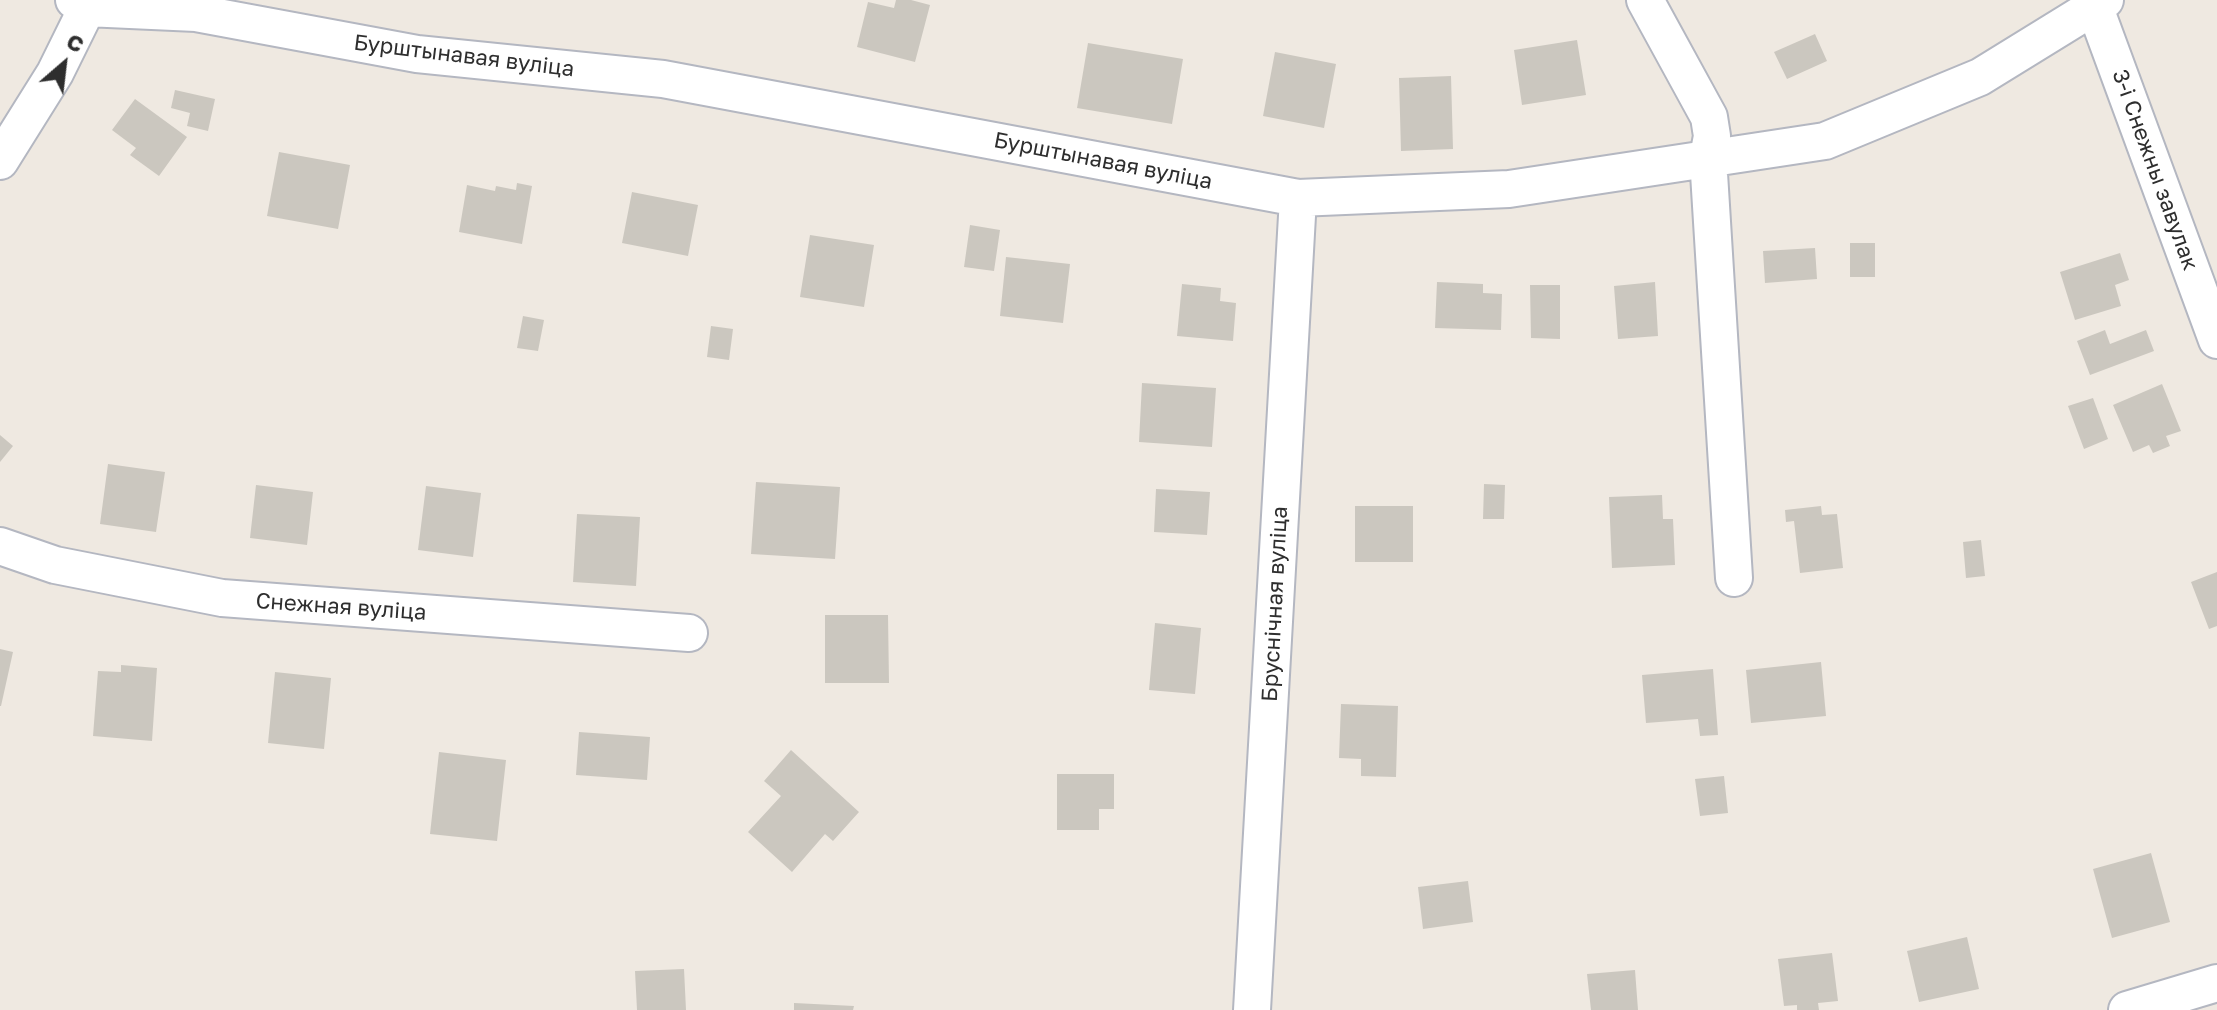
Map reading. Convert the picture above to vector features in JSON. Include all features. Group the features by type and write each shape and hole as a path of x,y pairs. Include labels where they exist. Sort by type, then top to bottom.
{"street":[{"path":"1645,0 1709,117 1712,136 1708,157 1734,578"},
{"name":"Бурштынавая вуліца","path":"84,3 196,13 417,54 663,79 1298,198 1509,189 1825,141 1980,77 2098,2"},
{"name":"3-і Снежны завулак","path":"2098,2 2217,340"},
{"path":"0,161 55,73 84,3"},
{"name":"Бруснічная вуліца","path":"1252,1010 1298,198"},
{"name":"Снежная вуліца","path":"0,546 55,565 222,598 689,633"},
{"path":"2127,1010 2217,983"}],"building":[{"path":"896,0 930,5 915,62 857,47 868,2 894,8"},
{"path":"1815,34 1827,61 1787,79 1774,52"},
{"path":"1577,40 1586,95 1522,105 1514,50"},
{"path":"1088,43 1183,59 1172,124 1077,108"},
{"path":"1275,52 1336,64 1324,128 1263,116"},
{"path":"1451,76 1453,149 1401,151 1399,78"},
{"path":"175,90 215,99 208,131 187,126 190,113 171,108"},
{"path":"135,99 187,137 159,176 130,155 136,148 112,130"},
{"path":"279,152 350,165 338,229 267,216"},
{"path":"517,183 532,186 522,244 459,232 467,185 495,191 496,186 516,190"},
{"path":"632,192 698,205 688,256 622,243"},
{"path":"970,225 1000,230 994,271 964,267"},
{"path":"810,235 874,245 864,307 800,297"},
{"path":"1850,243 1875,243 1875,277 1850,277"},
{"path":"1815,248 1817,279 1765,283 1763,251"},
{"path":"2120,253 2129,280 2115,285 2121,306 2075,320 2060,272"},
{"path":"1006,257 1070,264 1063,323 1000,316"},
{"path":"1437,282 1483,284 1483,293 1502,294 1501,330 1435,328"},
{"path":"1655,282 1658,336 1618,339 1614,286"},
{"path":"1182,284 1221,288 1220,301 1236,303 1233,341 1177,336"},
{"path":"1530,285 1560,285 1560,339 1531,338"},
{"path":"523,316 544,320 538,351 517,348"},
{"path":"711,326 733,329 729,360 707,357"},
{"path":"2105,330 2110,344 2146,330 2154,351 2090,375 2077,341"},
{"path":"1142,383 1216,388 1212,447 1139,442"},
{"path":"2162,384 2181,431 2166,436 2170,446 2153,453 2149,445 2133,452 2113,405"},
{"path":"2093,398 2108,439 2084,449 2068,406"},
{"path":"0,435 13,446 0,462"},
{"path":"108,464 165,472 156,532 100,524"},
{"path":"756,482 840,487 835,559 751,554"},
{"path":"1484,484 1505,485 1504,519 1483,519"},
{"path":"256,485 313,492 307,545 250,538"},
{"path":"426,486 481,493 473,557 418,550"},
{"path":"1156,489 1210,492 1207,535 1154,532"},
{"path":"1662,495 1663,519 1673,519 1675,565 1612,568 1609,497"},
{"path":"1355,506 1413,506 1413,562 1355,562"},
{"path":"1821,506 1822,515 1837,514 1843,568 1800,573 1794,521 1786,522 1785,510"},
{"path":"577,514 640,517 636,586 573,582"},
{"path":"1981,540 1985,576 1966,578 1963,542"},
{"path":"2217,572 2217,626 2209,629 2191,582"},
{"path":"825,615 888,615 889,683 825,683"},
{"path":"1155,623 1201,628 1195,694 1149,690"},
{"path":"0,649 13,652 1,706 0,706"},
{"path":"1821,662 1826,716 1751,723 1746,670"},
{"path":"121,665 157,668 152,741 93,736 98,671 121,672"},
{"path":"1713,669 1718,735 1700,736 1698,719 1646,723 1642,675"},
{"path":"275,672 331,678 324,749 268,743"},
{"path":"1341,704 1398,706 1396,777 1361,776 1361,759 1339,758"},
{"path":"579,732 650,737 647,780 576,775"},
{"path":"791,750 859,812 833,841 825,834 792,872 748,832 781,796 764,781"},
{"path":"439,752 506,760 497,841 430,834"},
{"path":"1057,774 1114,774 1114,809 1099,809 1099,830 1057,830"},
{"path":"1724,776 1728,813 1700,816 1695,779"},
{"path":"2151,853 2170,922 2112,938 2093,869"},
{"path":"1468,881 1473,922 1423,929 1418,887"},
{"path":"1967,937 1979,989 1919,1002 1907,951"},
{"path":"1832,953 1838,1001 1818,1003 1819,1010 1797,1010 1797,1005 1784,1006 1778,959"},
{"path":"684,969 686,1010 637,1010 635,971"},
{"path":"1635,970 1638,1010 1591,1010 1587,974"},
{"path":"794,1003 854,1006 853,1010 794,1010"}]}
